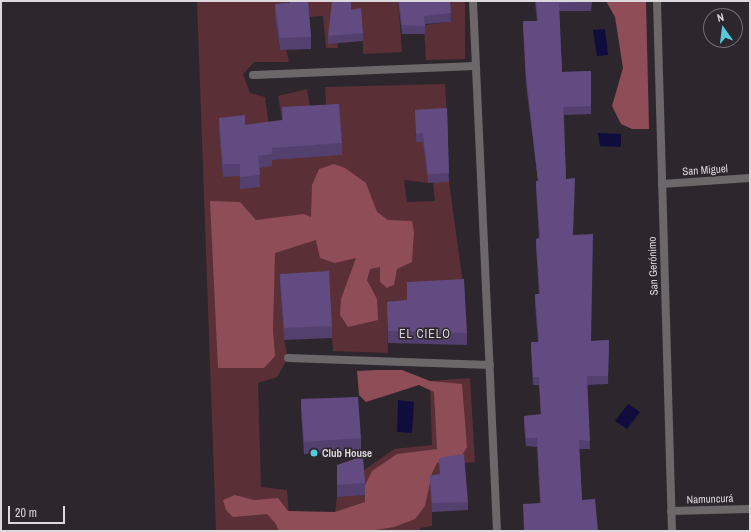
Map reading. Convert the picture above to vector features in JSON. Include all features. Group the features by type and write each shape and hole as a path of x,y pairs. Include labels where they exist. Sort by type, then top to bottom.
{"street":[{"path":"473,1 497,531"},
{"name":"San Gerónimo","path":"657,1 672,531"},
{"path":"254,75 475,66"},
{"name":"San Miguel","path":"662,184 750,178"},
{"path":"288,358 490,364"},
{"name":"Namuncurá","path":"671,511 750,509"}],"shaded area":[{"path":"197,1 289,1 290,15 275,17 280,50 286,49 289,62 254,62 243,74 250,93 265,97 269,127 327,117 325,87 445,84 447,117 415,119 416,142 448,141 447,149 425,152 428,183 404,180 407,202 435,201 433,182 449,182 464,291 407,312 387,315 388,353 333,351 328,283 280,286 284,340 288,358 277,377 258,383 261,487 287,490 289,515 335,512 337,497 363,471 394,449 432,445 430,381 470,378 475,462 464,463 440,483 432,512 432,526 420,528 420,531 216,531","holes":["270,134 258,168 240,189 240,176"]},
{"path":"307,1 333,1 338,48 326,48 323,16 309,17"},
{"path":"350,1 398,1 402,52 363,54 363,41 351,18"},
{"path":"449,1 465,1 465,59 426,60 424,25 451,22"},
{"path":"606,1 646,1 649,129 632,129 621,124 612,106 623,68 615,17"},
{"path":"605,29 608,55 597,56 593,30"},
{"path":"307,89 311,114 282,119 278,96"},
{"path":"598,133 621,134 621,147 600,146"},
{"path":"334,164 345,168 366,183 377,212 388,220 412,221 414,232 412,262 397,269 394,285 387,288 380,282 380,267 370,269 367,280 377,299 378,320 348,327 340,315 341,299 356,258 335,263 320,258 316,240 275,253 273,330 275,356 264,368 218,368 210,201 240,202 256,220 304,214 311,217 312,185 319,169"},
{"path":"402,370 430,381 462,384 467,447 461,457 437,463 432,473 425,506 415,519 394,527 369,531 279,531 276,524 267,514 233,517 226,510 223,500 235,495 254,500 278,498 288,511 335,512 365,502 365,485 372,471 397,454 437,449 434,392 419,385 366,402 359,395 357,371"},
{"path":"398,400 414,402 412,433 397,432"},
{"path":"628,404 640,412 627,429 615,421"}],"building":[{"path":"290,1 308,1 311,37 280,38 275,4 290,3"},
{"path":"332,1 351,1 351,10 361,8 363,33 328,36"},
{"path":"399,1 450,1 451,13 424,16 425,26 402,25"},
{"path":"536,1 591,1 559,3 562,72 591,71 591,106 563,107 566,179 575,178 573,235 593,234 591,341 609,340 608,376 587,376 590,441 579,440 582,500 595,499 598,531 524,531 523,504 541,503 537,438 526,438 524,416 541,414 539,377 533,377 531,342 539,342 535,294 540,294 536,239 540,238 536,181 538,181 526,74 523,21 538,21"},
{"path":"339,104 342,143 272,148 272,154 258,156 260,175 240,177 240,164 223,164 219,118 245,115 245,125 283,120 282,107"},
{"path":"447,108 449,173 428,174 423,133 416,134 415,110"},
{"path":"329,271 332,326 284,328 280,274"},
{"path":"464,279 467,333 388,331 387,302 407,300 407,282"},
{"path":"358,397 361,438 304,442 301,399"},
{"path":"464,454 468,502 432,503 430,476 440,474 439,458"},
{"path":"363,456 365,483 337,485 337,465"}],"place":[{"name":"Club House","path":"314,453"}],"district":[{"name":"EL CIELO","path":"425,335"}]}
